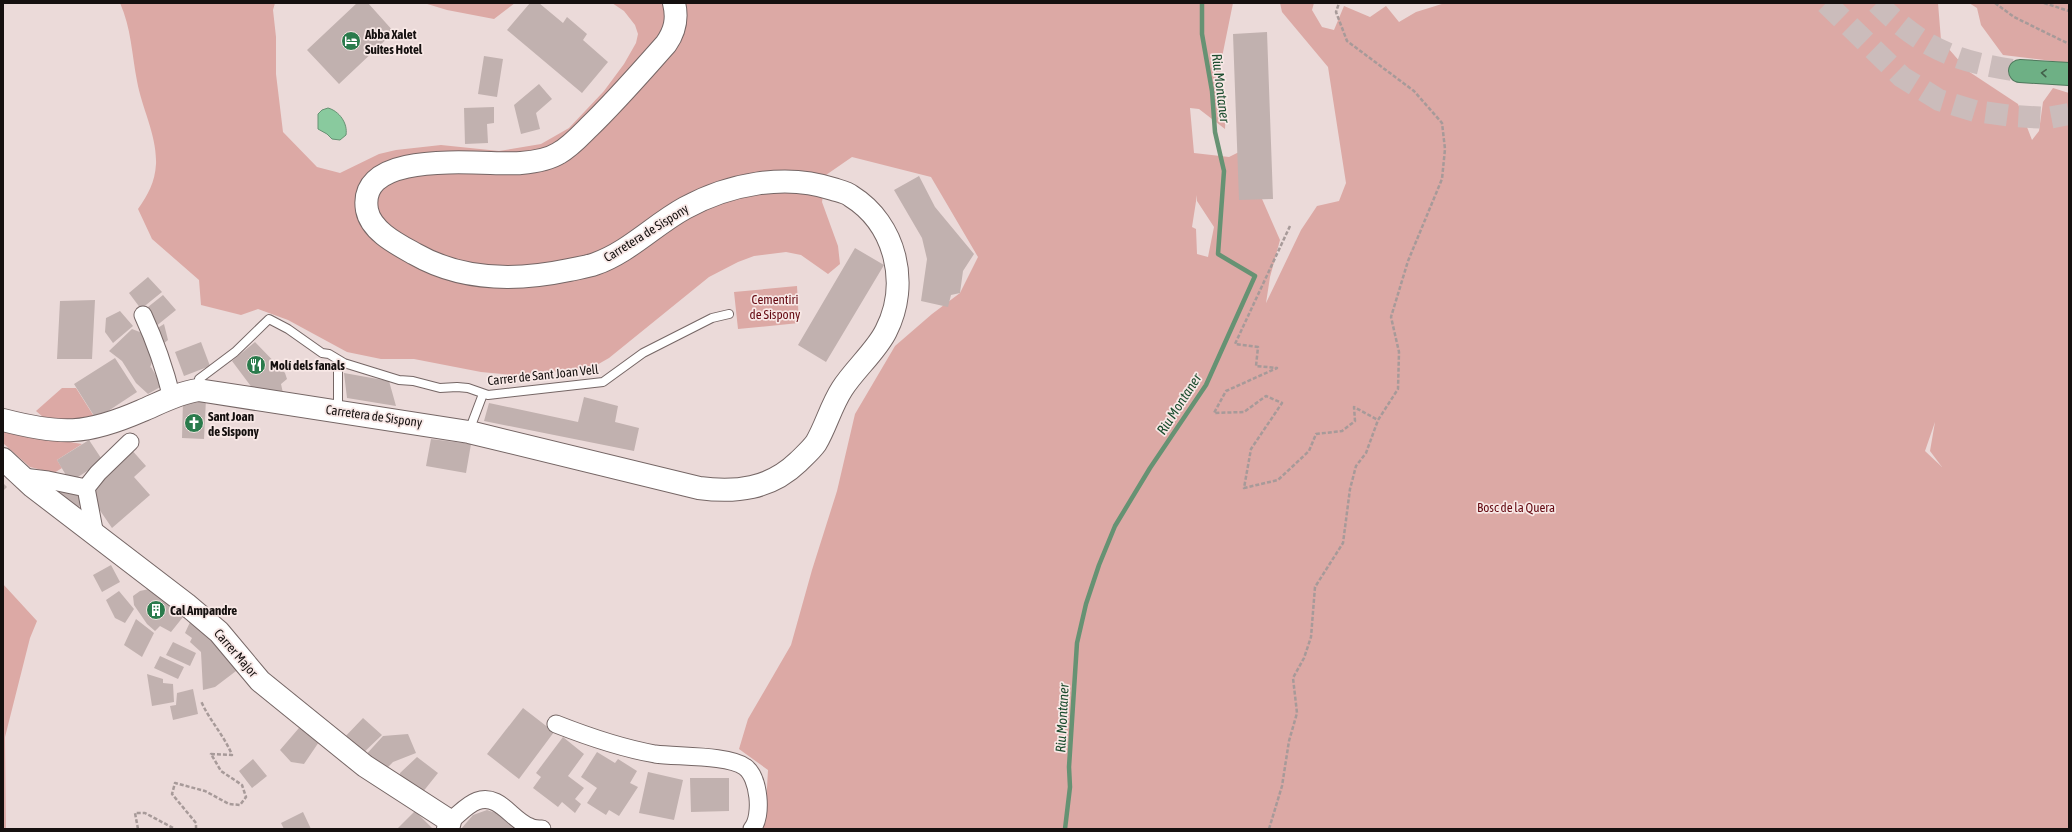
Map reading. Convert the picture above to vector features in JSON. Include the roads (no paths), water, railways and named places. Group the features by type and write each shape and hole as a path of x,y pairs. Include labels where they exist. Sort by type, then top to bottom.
{"highway":[{"path":"2020,71 2069,74"}],"main road":[{"name":"Carretera de Sispony","path":"3,420 50,431 80,431 117,421 172,398 198,390 469,432 699,488 736,491 760,486 786,473 815,445 841,391 886,332 898,299 898,270 890,240 872,214 850,194 815,183 784,181 746,185 721,193 685,208 628,247 596,264 551,274 514,279 454,272 400,246 384,235 369,215 367,204 370,192 380,176 393,170 407,166 453,162 508,164 536,161 558,154 572,144 600,116 666,44 673,34 676,24 674,3"},
{"name":"Carrer Major","path":"3,459 23,478 219,632 260,681 365,766 449,825"}],"street":[{"path":"143,316 151,330 152,340 167,376 172,398"},
{"path":"86,488 98,473 130,442"},
{"path":"23,478 48,480 86,488"},
{"path":"86,488 96,535"},
{"path":"556,724 613,745 655,754 726,759 746,767 757,783 758,807 752,829"},
{"path":"449,825 477,801 490,799 499,803 515,818 530,828 542,829"}],"lane":[{"name":"Carrer de Sant Joan Vell","path":"198,390 199,379 235,352 269,320 288,329 322,353 329,354 344,363 399,380 413,381 440,388 468,388 488,395 603,382 643,353 712,318 729,314"},
{"path":"338,360 338,412"},
{"path":"469,432 483,394"}],"waterway":[{"name":"Riu Montaner","path":"1065,829 1070,787 1069,767 1077,643 1086,604 1099,565 1115,526 1150,468 1206,385 1255,276 1218,254 1224,171 1215,132 1212,91 1202,34 1202,3"}],"tunnel":[{"path":"1826,3 1902,77 1939,100 1975,111 2012,116 2048,118 2069,114"},
{"path":"1877,3 1910,32 1942,51 1977,63 2020,71"}],"place":[{"name":"Abba Xalet Suites Hotel","path":"351,41"},
{"name":"Molí dels fanals","path":"256,365"},
{"name":"Sant Joan de Sispony","path":"194,423"},
{"name":"Cal Ampandre","path":"156,610"}],"park label":[{"name":"Cementiri de Sispony","path":"775,306"},
{"name":"Bosc de la Quera","path":"1516,507"}]}
